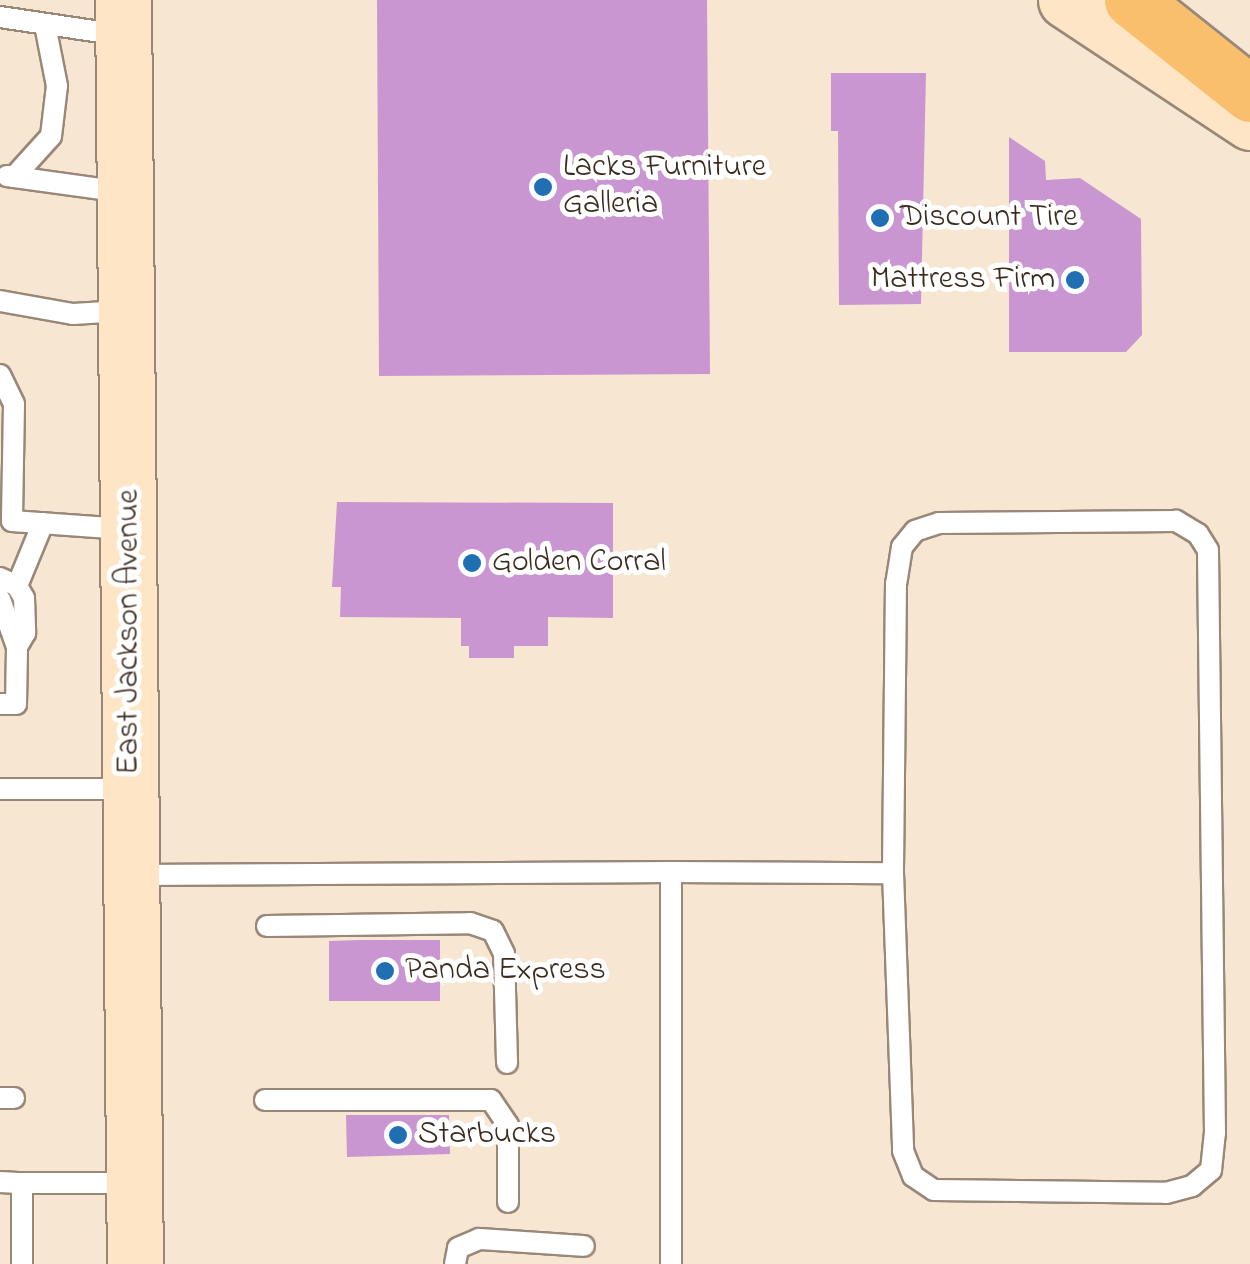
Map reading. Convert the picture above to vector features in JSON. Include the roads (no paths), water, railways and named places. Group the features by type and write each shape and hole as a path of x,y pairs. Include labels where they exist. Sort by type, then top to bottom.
{"highway":[{"path":"1132,0 1250,94"}],"street":[{"path":"1066,0 1250,122"},
{"name":"East Jackson Avenue","path":"123,18 135,1264"}],"lane":[{"path":"0,18 45,24 123,18"},
{"path":"7,176 51,136 57,86 45,24"},
{"path":"7,176 124,192"},
{"path":"0,301 73,314 126,311"},
{"path":"0,376 14,404 6,521 129,530"},
{"path":"1176,521 1198,534 1208,550 1211,1170 1192,1186 1166,1193 934,1190 913,1176 899,1117 892,873 896,582 902,547 916,531 939,523 1176,521"},
{"path":"0,704 16,704 17,647 25,633 6,588 42,523"},
{"path":"0,790 131,789"},
{"path":"670,872 671,1264"},
{"path":"131,874 892,873"},
{"path":"268,926 482,925 504,954 507,1063"},
{"path":"265,1100 491,1100 508,1124 508,1202"},
{"path":"22,1264 11,1182 135,1183"},
{"path":"454,1264 458,1248 479,1239 584,1246"}],"place":[{"name":"Lacks Furniture Galleria","path":"543,187"},
{"name":"Discount Tire","path":"880,218"},
{"name":"Mattress Firm","path":"1075,280"},
{"name":"Golden Corral","path":"472,563"},
{"name":"Panda Express","path":"385,971"},
{"name":"Starbucks","path":"398,1135"}]}
